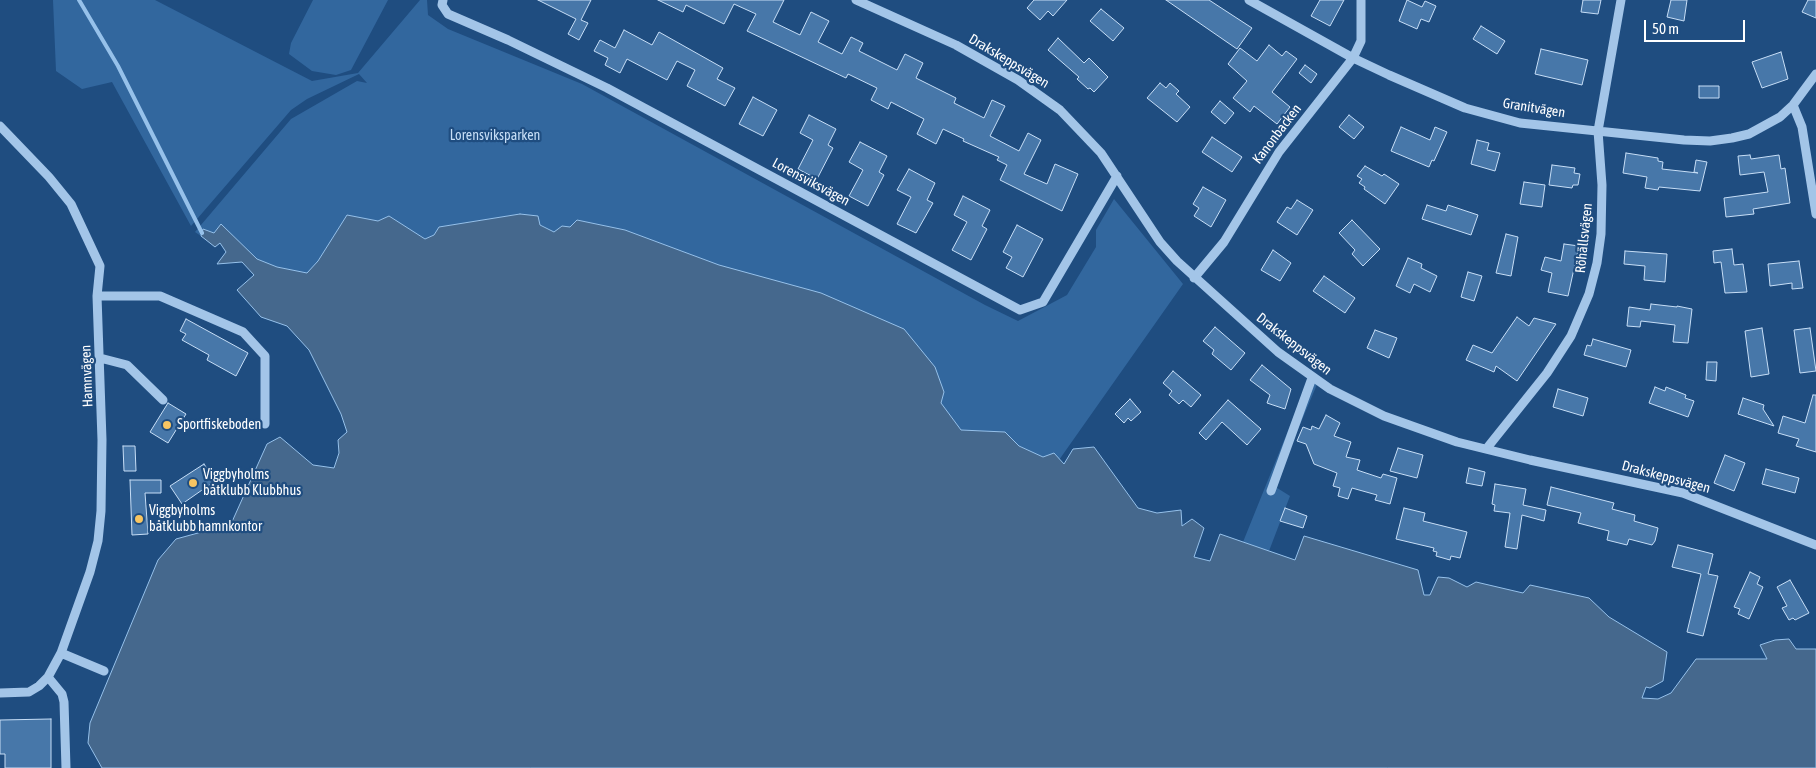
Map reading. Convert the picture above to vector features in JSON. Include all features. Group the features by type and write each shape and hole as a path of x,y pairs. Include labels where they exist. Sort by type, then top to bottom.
{"street":[{"name":"Lorensviksvägen","path":"443,0 442,5 448,14 508,40 607,88 1020,310 1042,302 1117,176"},
{"name":"Drakskeppsvägen","path":"856,0 956,45 1037,92 1068,117 1101,154 1160,242 1194,278 1278,352 1312,378 1352,402 1384,416 1457,442 1683,493 1816,544"},
{"name":"Granitvägen","path":"1249,0 1354,58 1465,108 1520,123 1684,140 1710,141 1732,138 1749,134 1765,126 1793,105 1816,74"},
{"name":"Kanonbacken","path":"1194,278 1224,242 1279,152 1354,58 1361,41 1361,0"},
{"name":"Röhällsvägen","path":"1487,448 1547,373 1571,336 1589,294 1597,263 1602,218 1601,156 1598,131 1620,0"},
{"path":"1793,105 1802,127 1816,214"},
{"name":"Hamnvägen","path":"0,126 49,177 71,204 100,266 97,296 100,358 102,511 98,541 90,572 61,653 48,677 29,692 0,693"},
{"path":"97,296 160,296 243,332 265,356 265,424"},
{"path":"100,358 127,365 163,400"},
{"path":"1271,491 1312,378"},
{"path":"61,653 104,671"},
{"path":"48,677 62,694 64,702 66,768"}],"green space":[{"name":"Lorensviksparken","path":"53,0 155,0 312,81 358,73 420,0 427,0 428,15 448,29 582,84 985,305 1018,321 1067,295 1096,247 1096,230 1114,199 1183,284 1059,460 1043,457 1019,446 1005,432 961,430 941,403 719,265 625,230 577,220 570,227 554,232 519,214 439,227 434,235 425,239 389,216 378,221 347,215 308,274 277,267 257,259 221,225 214,233 203,229 201,236 195,232 291,119 357,81 367,83 359,74 307,99 291,110 191,226 112,82 82,89 56,71"},
{"path":"313,0 388,0 351,70 336,75 312,71 289,54 291,43"},
{"path":"1310,376 1318,382 1274,486 1290,496 1269,551 1243,542"}],"shaded area":[{"path":"520,214 538,216 540,225 554,232 562,226 570,227 577,220 625,230 719,265 821,293 904,329 935,367 944,392 941,403 961,430 1005,432 1019,446 1043,457 1054,453 1064,464 1073,449 1094,447 1138,508 1157,513 1181,510 1182,526 1192,519 1204,528 1194,557 1210,561 1220,534 1295,560 1304,536 1418,570 1424,595 1430,595 1438,577 1449,578 1467,587 1476,582 1523,593 1530,585 1589,598 1609,617 1667,652 1663,681 1650,688 1646,687 1642,698 1658,699 1671,693 1696,659 1767,659 1760,645 1775,640 1789,639 1796,649 1816,649 1816,768 102,768 88,743 90,723 158,560 176,539 231,524 267,444 280,437 313,465 334,468 339,453 338,440 347,432 341,414 309,350 287,326 261,317 237,290 254,275 242,262 217,264 226,252 220,243 215,247 201,236 203,229 214,233 221,224 257,259 277,267 307,273 318,261 347,215 378,221 389,216 425,239 434,235 439,227"}],"building":[{"path":"538,0 591,0 581,20 588,23 579,40 568,34 576,19"},
{"path":"658,0 784,0 773,22 800,35 811,12 829,21 818,42 842,54 851,37 863,43 859,51 897,70 905,54 923,63 916,78 956,98 954,103 984,118 992,100 1005,106 990,136 1019,151 1028,133 1041,140 1024,174 1047,184 1055,164 1078,174 1062,211 1000,180 1007,165 997,160 999,157 963,141 964,139 943,129 936,144 917,134 924,119 891,102 888,109 871,100 877,88 848,74 846,78 747,31 756,14 734,4 724,24 686,5 683,12"},
{"path":"1034,0 1067,0 1053,16 1048,11 1040,20 1027,8"},
{"path":"1166,0 1209,0 1252,28 1237,49"},
{"path":"1320,0 1344,0 1330,26 1311,16"},
{"path":"1407,0 1422,7 1425,1 1436,6 1429,22 1421,19 1417,29 1399,21"},
{"path":"1583,0 1601,0 1598,14 1581,12"},
{"path":"1671,0 1687,0 1684,21 1667,17"},
{"path":"1808,0 1816,0 1816,18 1802,12"},
{"path":"1101,9 1124,28 1113,41 1090,21"},
{"path":"1481,26 1505,41 1497,54 1473,39"},
{"path":"624,30 652,45 659,32 723,68 717,79 735,88 725,106 687,86 695,70 677,61 667,80 627,59 620,73 605,65 608,58 594,51 600,40 615,48"},
{"path":"1058,38 1084,63 1089,58 1108,77 1094,92 1077,79 1079,77 1048,50"},
{"path":"1269,45 1282,56 1286,51 1297,59 1272,92 1290,107 1277,124 1254,106 1250,112 1233,98 1247,81 1228,64 1240,48 1257,61"},
{"path":"1541,49 1588,60 1582,85 1535,74"},
{"path":"1781,52 1788,79 1762,88 1752,62"},
{"path":"1305,65 1317,74 1311,83 1299,73"},
{"path":"1160,83 1166,88 1170,83 1179,91 1176,94 1190,107 1177,122 1147,98"},
{"path":"1699,86 1719,86 1719,98 1699,98"},
{"path":"753,97 777,110 763,136 739,124"},
{"path":"1220,101 1234,113 1225,124 1211,112"},
{"path":"809,115 836,129 828,145 833,148 817,179 798,169 813,140 800,133"},
{"path":"1349,115 1364,127 1354,139 1339,127"},
{"path":"1401,127 1430,140 1435,127 1447,132 1434,161 1432,160 1429,167 1391,151"},
{"path":"1212,137 1242,157 1232,172 1202,152"},
{"path":"1477,140 1489,143 1487,150 1500,153 1495,171 1471,164"},
{"path":"860,142 887,156 879,172 884,175 868,206 849,196 863,170 849,162"},
{"path":"1626,153 1658,158 1658,161 1663,162 1662,169 1698,173 1694,172 1696,160 1707,162 1700,191 1659,187 1658,190 1645,188 1647,177 1623,173"},
{"path":"1750,155 1751,159 1779,155 1781,169 1785,168 1790,203 1753,209 1754,214 1726,217 1724,198 1768,192 1764,172 1740,175 1738,156"},
{"path":"1552,165 1575,168 1574,173 1580,174 1578,185 1573,185 1572,188 1549,185"},
{"path":"1365,166 1382,176 1384,174 1399,184 1385,204 1364,189 1365,187 1359,183 1362,179 1357,176"},
{"path":"909,169 935,183 927,200 933,203 916,233 897,224 911,197 897,190"},
{"path":"1524,182 1545,185 1542,207 1520,204"},
{"path":"1203,187 1226,200 1211,227 1194,216 1199,208 1193,204"},
{"path":"963,196 990,210 982,226 987,229 971,260 952,250 967,222 954,215"},
{"path":"1297,200 1313,210 1297,235 1277,222 1287,207 1291,209"},
{"path":"1427,205 1446,211 1448,205 1478,215 1471,235 1422,219"},
{"path":"1352,220 1380,249 1363,266 1352,254 1355,250 1339,233"},
{"path":"1017,225 1043,239 1023,277 1006,268 1012,257 1003,252"},
{"path":"1506,234 1518,237 1511,276 1496,273"},
{"path":"1564,244 1579,246 1568,296 1548,292 1552,273 1541,270 1545,257 1561,261"},
{"path":"1732,249 1734,265 1743,264 1747,292 1725,293 1721,262 1714,263 1713,251"},
{"path":"1273,250 1291,263 1280,281 1261,270"},
{"path":"1625,251 1667,254 1665,282 1644,280 1645,266 1624,264"},
{"path":"1408,258 1422,264 1421,268 1437,276 1430,292 1414,284 1410,293 1396,286"},
{"path":"1799,261 1803,288 1792,289 1792,283 1770,286 1768,264"},
{"path":"1468,272 1482,276 1474,301 1461,297"},
{"path":"1324,276 1355,298 1345,313 1313,291"},
{"path":"1651,304 1692,309 1688,343 1673,342 1675,325 1641,321 1640,327 1627,326 1629,307 1650,310"},
{"path":"1517,317 1529,326 1534,318 1556,324 1517,381 1496,366 1494,372 1466,360 1473,345 1492,353"},
{"path":"186,319 248,353 236,376 207,360 209,355 182,340 186,334 180,331"},
{"path":"1215,327 1245,353 1231,370 1212,354 1214,350 1203,341"},
{"path":"1762,328 1769,374 1751,377 1745,331"},
{"path":"1810,328 1816,371 1800,373 1794,330"},
{"path":"1375,330 1397,338 1389,358 1367,348"},
{"path":"1593,339 1631,350 1626,367 1584,355 1587,345 1591,346"},
{"path":"1707,362 1717,362 1716,381 1706,380"},
{"path":"1262,365 1291,389 1285,409 1267,403 1270,395 1250,380"},
{"path":"1173,371 1201,395 1191,407 1183,400 1179,404 1169,395 1172,391 1163,383"},
{"path":"1655,387 1665,391 1666,387 1686,395 1685,398 1694,401 1688,417 1649,403"},
{"path":"1558,389 1588,398 1583,416 1553,407"},
{"path":"1813,395 1816,395 1816,452 1796,446 1799,439 1778,433 1783,416 1805,423"},
{"path":"1743,398 1764,405 1763,409 1774,426 1738,414"},
{"path":"1130,399 1141,412 1131,421 1128,418 1124,423 1115,414"},
{"path":"1228,400 1261,429 1247,445 1222,422 1206,440 1199,433"},
{"path":"168,403 186,414 168,443 150,432"},
{"path":"1326,415 1340,423 1334,436 1351,442 1346,457 1360,460 1357,470 1381,478 1383,474 1397,478 1390,504 1375,500 1377,495 1352,488 1348,499 1338,496 1340,488 1333,486 1337,473 1314,464 1306,444 1297,441 1303,427 1311,430 1312,426 1319,429"},
{"path":"123,446 135,446 136,471 124,471"},
{"path":"1398,448 1423,455 1417,478 1390,471"},
{"path":"1725,455 1745,463 1734,491 1714,483"},
{"name":"Viggbyholms båtklubb Klubbhus","path":"204,464 215,481 182,504 170,486"},
{"path":"1469,468 1485,472 1482,486 1466,483"},
{"path":"1766,469 1799,478 1795,493 1762,484"},
{"path":"130,480 161,480 161,493 145,493 148,534 132,535"},
{"path":"1495,484 1526,489 1523,505 1546,510 1544,521 1522,515 1517,549 1505,547 1510,513 1494,511 1495,505 1492,504"},
{"path":"1551,487 1614,503 1612,509 1635,515 1634,521 1658,528 1655,541 1652,545 1629,539 1627,545 1607,540 1609,531 1578,523 1581,513 1547,505"},
{"path":"1285,508 1307,516 1303,528 1280,521"},
{"path":"1404,508 1425,513 1423,521 1467,532 1460,558 1451,556 1450,560 1436,556 1437,552 1433,551 1434,548 1396,539"},
{"path":"1678,545 1713,554 1708,574 1718,576 1703,636 1687,632 1701,574 1672,567"},
{"path":"1750,572 1760,577 1757,584 1763,587 1749,619 1738,614 1740,609 1734,607"},
{"path":"1790,580 1809,613 1795,620 1793,618 1789,620 1782,608 1787,606 1777,587"},
{"path":"51,719 51,768 5,768 5,754 0,754 0,720"}],"waterway":[{"path":"79,0 118,66 202,233"}],"place":[{"name":"Sportfiskeboden","path":"167,425"},
{"name":"Viggbyholms båtklubb Klubbhus","path":"193,483"},
{"name":"Viggbyholms båtklubb hamnkontor","path":"139,519"}]}
